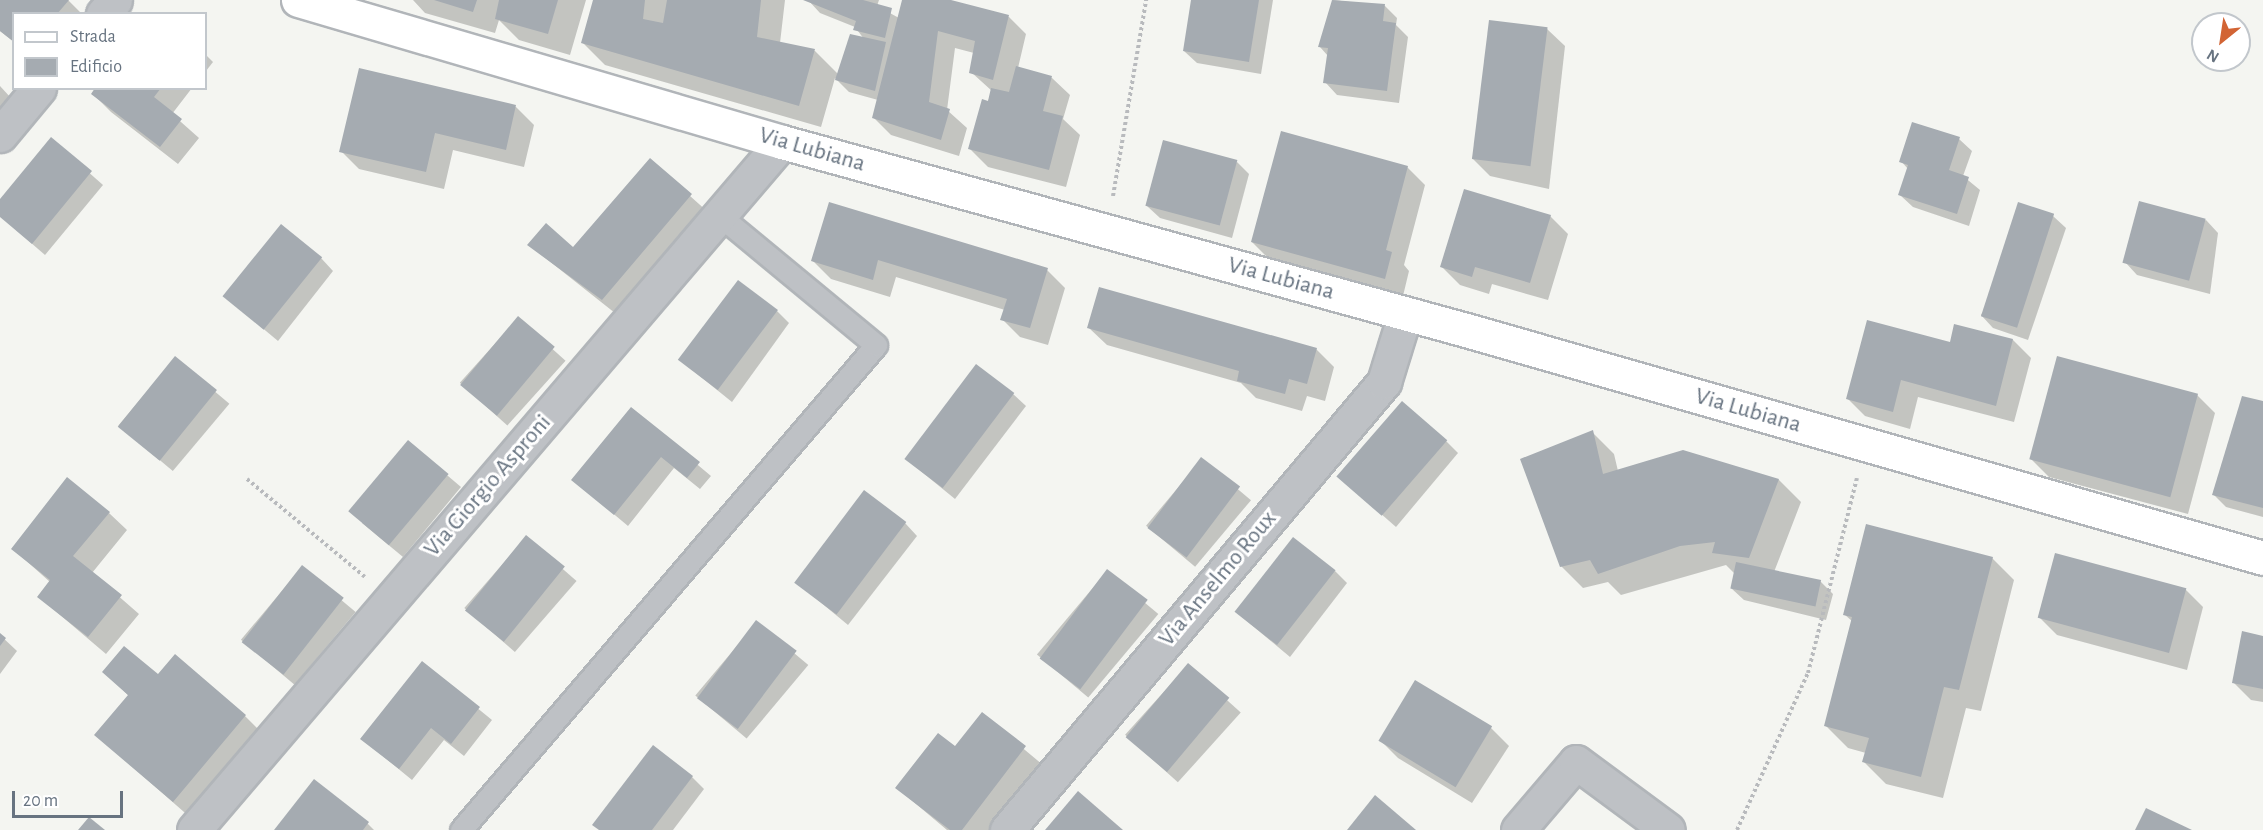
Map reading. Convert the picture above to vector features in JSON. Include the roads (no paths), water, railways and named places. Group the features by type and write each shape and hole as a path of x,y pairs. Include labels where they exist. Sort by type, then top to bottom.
{"street":[{"path":"105,12 115,0"},
{"name":"Via Lubiana","path":"298,0 782,142 1405,314 2263,558"},
{"path":"0,135 37,90"},
{"name":"Via Giorgio Asproni","path":"194,830 782,142"},
{"name":"Via Anselmo Roux","path":"1007,830 1384,382 1405,314"},
{"path":"1518,830 1576,762 1668,830"}],"lane":[{"path":"461,830 876,345 719,216"}]}
